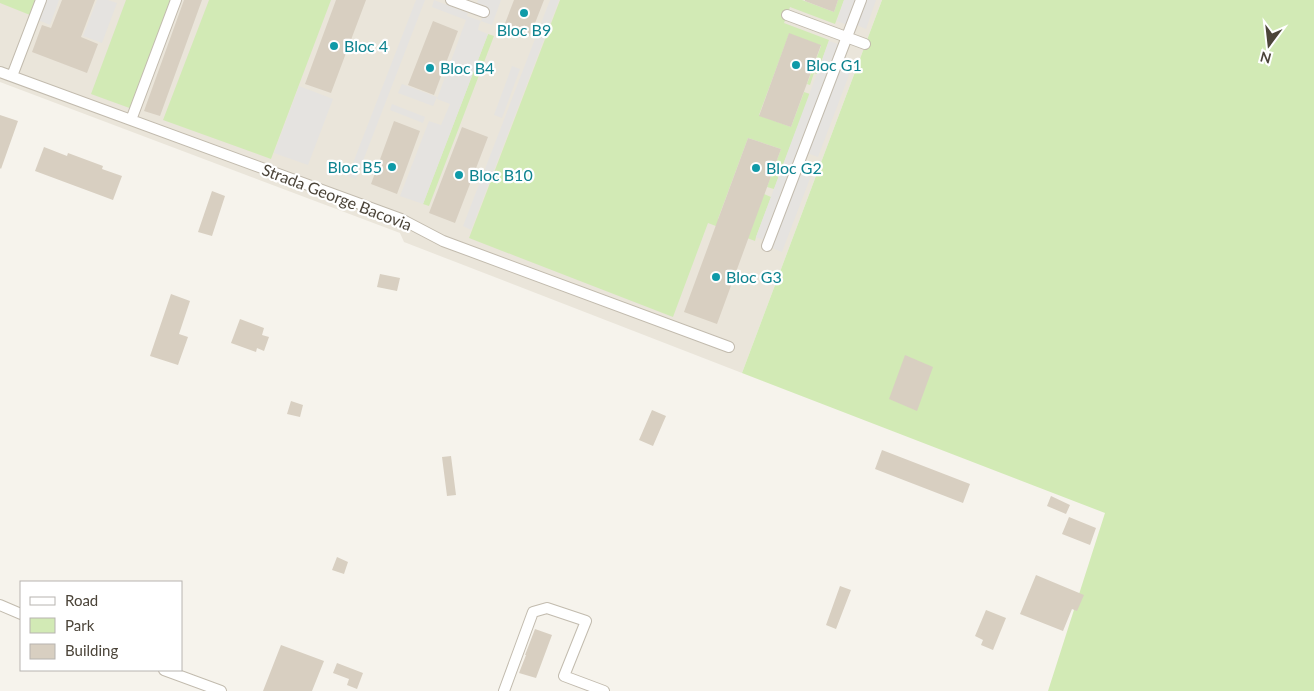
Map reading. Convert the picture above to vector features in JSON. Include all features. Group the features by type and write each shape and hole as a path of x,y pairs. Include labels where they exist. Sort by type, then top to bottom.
{"street":[{"path":"12,76 41,0"},
{"path":"131,120 176,0"},
{"path":"451,0 484,12"},
{"path":"767,246 861,0"},
{"path":"787,15 865,44"},
{"name":"Strada George Bacovia","path":"0,72 401,219 443,240 729,347"},
{"path":"0,605 20,614"},
{"path":"504,691 533,612 546,608 586,622 564,676 604,691"},
{"path":"167,671 221,691"}],"shaded area":[{"path":"0,0 882,0 742,373 404,242 400,233 0,82"},
{"path":"45,0 59,0 50,25 38,20"},
{"path":"97,0 108,0 117,3 102,43 83,36"},
{"path":"416,0 425,0 356,179 348,176"},
{"path":"434,0 468,13 467,16 481,21 478,30 488,34 423,204 400,196 429,121 441,125 450,104 437,99 466,20 432,7"},
{"path":"478,0 501,0 492,25 481,21 486,6 477,3"},
{"path":"550,0 559,0 471,230 463,226"},
{"path":"844,0 856,0 847,25 837,21"},
{"path":"866,0 876,0 866,29 857,25"},
{"path":"829,41 838,44 763,240 756,237"},
{"path":"843,58 854,62 818,157 807,153"},
{"path":"512,66 520,69 502,118 494,115"},
{"path":"402,84 437,97 433,106 398,93"},
{"path":"299,86 333,99 308,165 274,153"},
{"path":"392,104 425,117 423,123 390,110"},
{"path":"804,164 814,168 782,252 772,248"}],"green space":[{"path":"0,0 36,0 30,15 0,3"},
{"path":"126,0 177,0 135,110 91,94"},
{"path":"209,0 331,0 271,159 163,120"},
{"path":"560,0 802,0 834,12 838,0 844,0 835,24 790,7 784,23 829,40 817,74 814,73 810,85 807,84 821,46 789,34 759,115 791,127 804,92 810,94 774,189 767,187 781,149 748,138 718,219 764,194 771,197 755,241 708,223 673,317 469,238"},
{"path":"882,0 1314,0 1314,691 1048,691 1105,513 742,373"},
{"path":"488,34 494,36 429,206 423,204"}],"building":[{"path":"62,0 95,0 81,37 98,44 87,73 32,52 42,25 51,28"},
{"path":"184,0 202,0 160,116 144,111"},
{"name":"Bloc 4","path":"336,0 366,0 331,93 305,84"},
{"name":"Bloc B9","path":"514,0 544,0 530,36 504,26"},
{"path":"805,0 838,0 834,12"},
{"name":"Bloc B4","path":"433,21 458,31 434,95 408,85"},
{"name":"Bloc G1","path":"789,33 821,45 791,127 759,116"},
{"path":"0,115 18,121 1,169 0,168"},
{"name":"Bloc B5","path":"394,121 420,131 397,194 371,184"},
{"name":"Bloc B10","path":"462,127 488,137 455,223 429,213"},
{"path":"748,138 781,149 717,324 684,312"},
{"path":"44,147 67,156 68,153 103,166 102,169 122,176 113,200 35,171"},
{"path":"212,191 225,196 212,236 198,232"},
{"path":"380,274 400,278 397,291 377,287"},
{"path":"171,294 190,301 179,334 188,337 178,365 150,356"},
{"path":"240,319 264,328 262,335 269,337 264,351 257,348 256,352 231,343"},
{"path":"905,355 933,367 917,411 889,399"},
{"path":"291,401 303,405 300,417 287,414"},
{"path":"652,410 666,416 653,446 639,440"},
{"path":"882,450 970,484 963,503 875,469"},
{"path":"451,456 456,495 447,496 442,457"},
{"path":"1051,496 1070,505 1066,514 1047,506"},
{"path":"1069,517 1096,528 1090,545 1062,534"},
{"path":"337,557 348,562 344,574 332,570"},
{"path":"1036,575 1084,595 1077,611 1072,609 1063,631 1020,614"},
{"path":"840,586 851,590 836,629 826,625"},
{"path":"986,610 1006,618 993,650 981,645 983,640 975,636"},
{"path":"535,629 552,635 536,678 519,673"},
{"path":"281,645 324,661 312,691 263,691"},
{"path":"337,663 363,673 357,689 347,685 349,679 333,673"}],"place":[{"name":"Bloc B9","path":"524,13"},
{"name":"Bloc 4","path":"334,46"},
{"name":"Bloc G1","path":"796,65"},
{"name":"Bloc B4","path":"430,68"},
{"name":"Bloc B5","path":"392,167"},
{"name":"Bloc G2","path":"756,168"},
{"name":"Bloc B10","path":"459,175"},
{"name":"Bloc G3","path":"716,277"}]}
